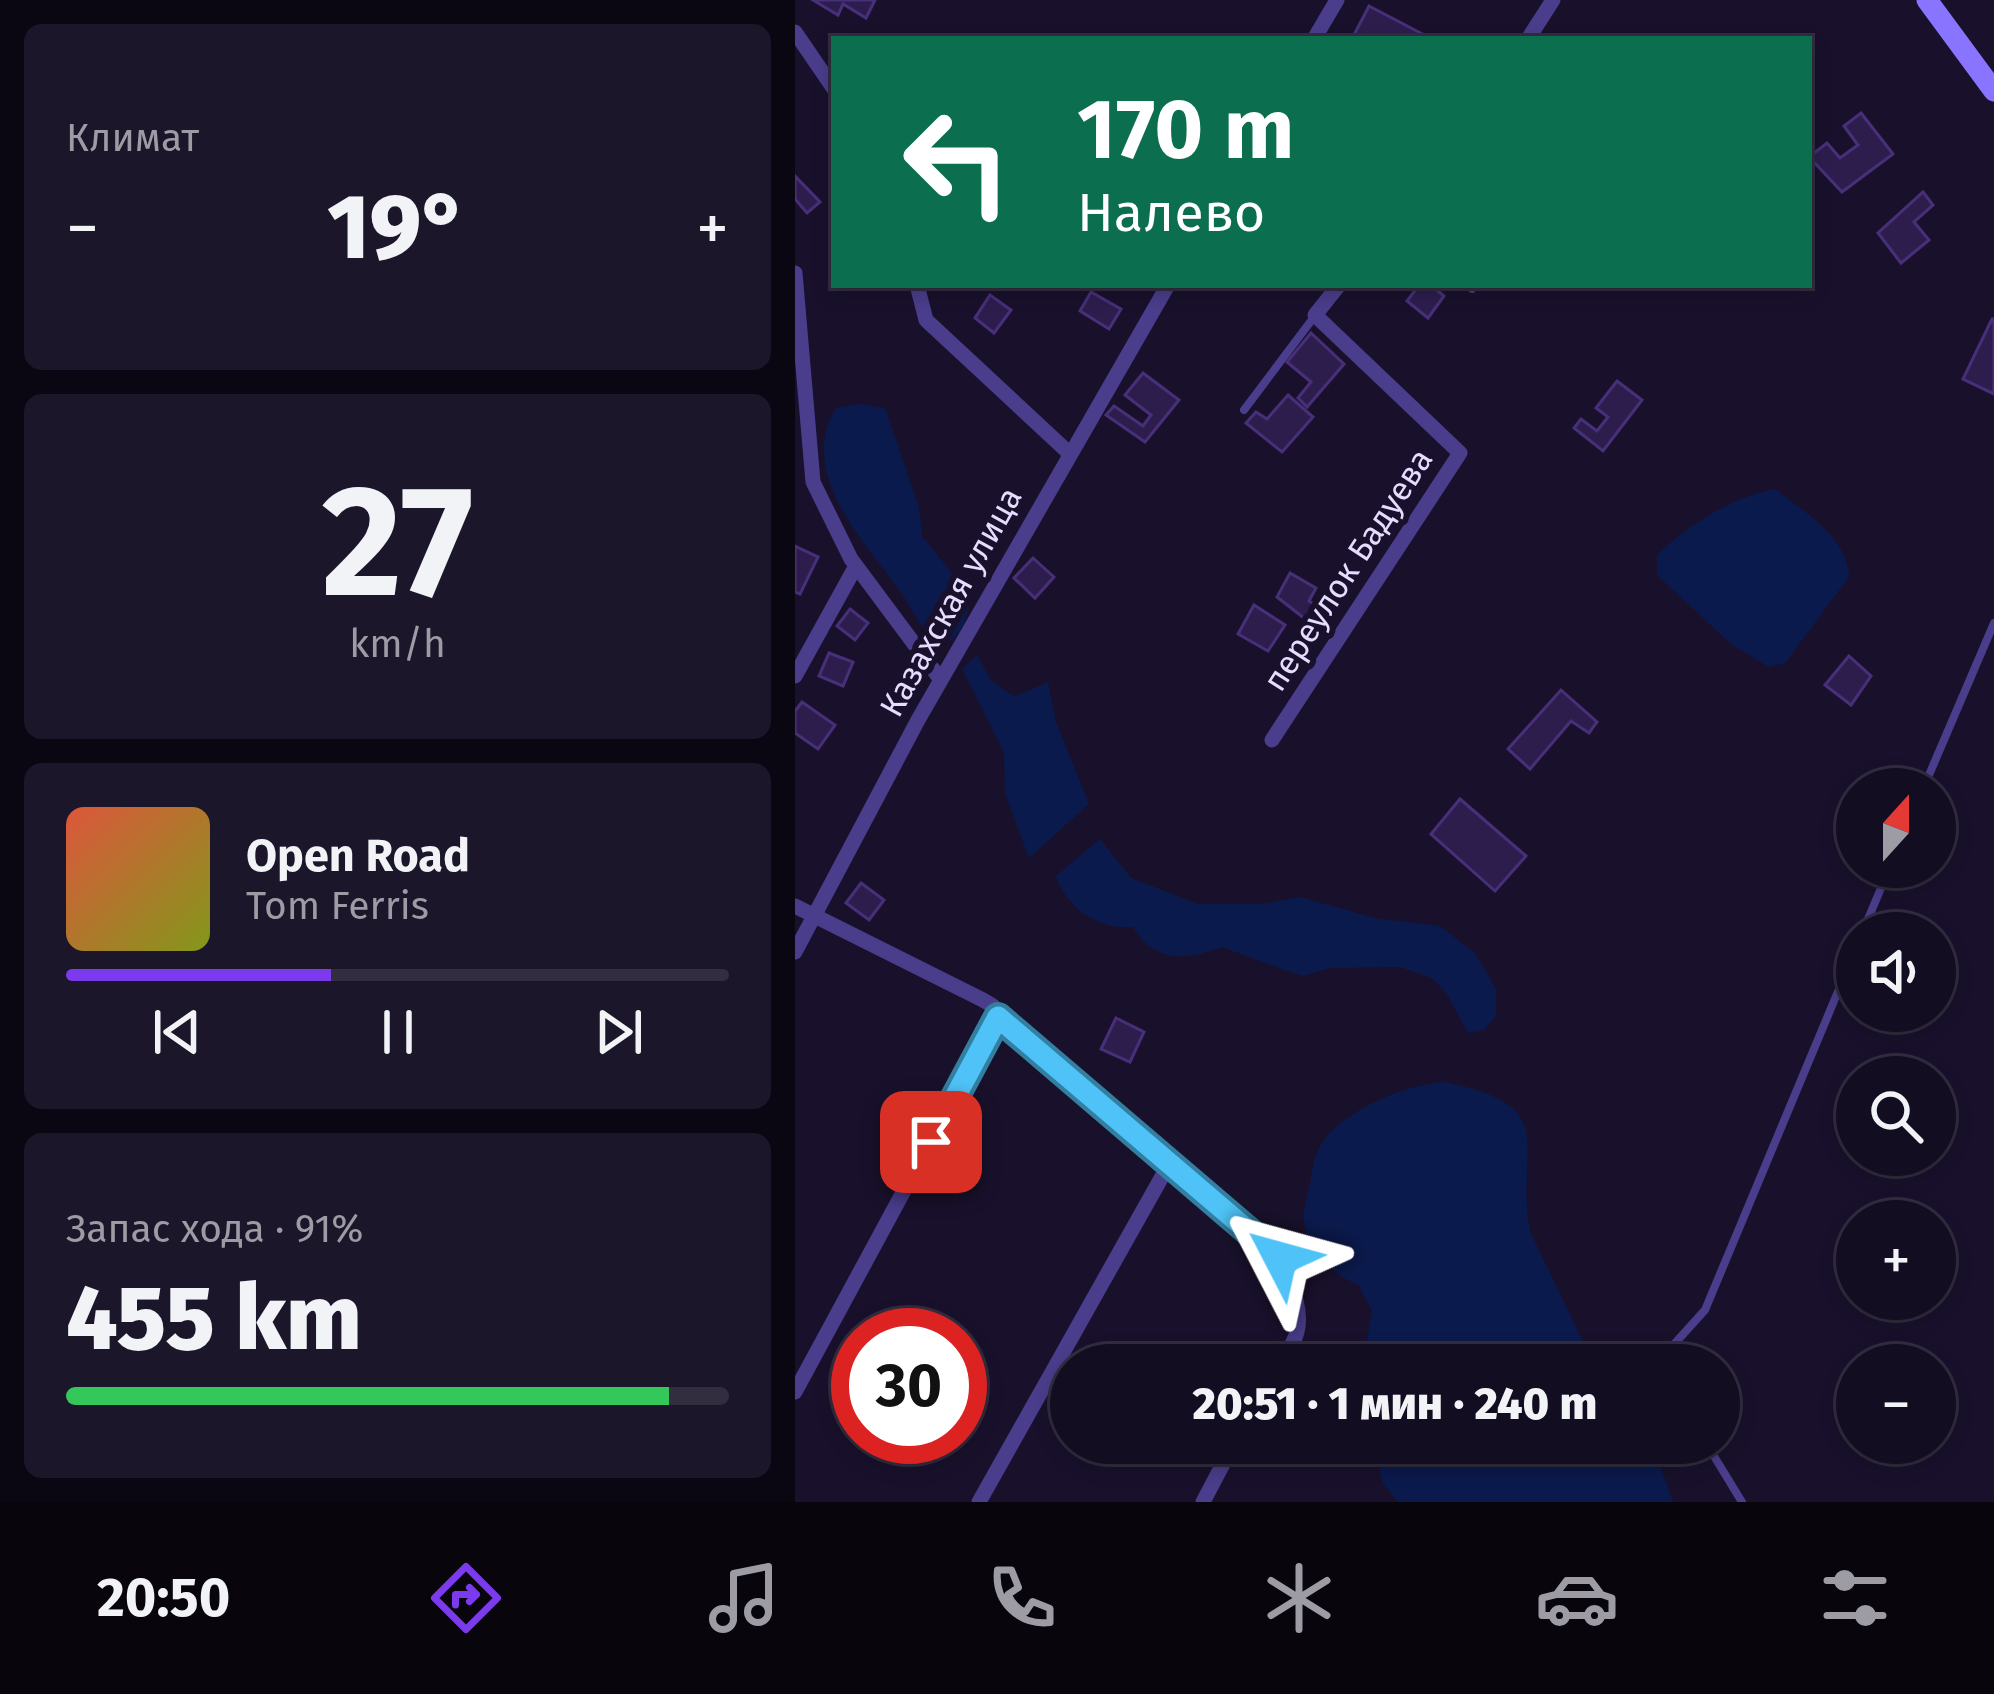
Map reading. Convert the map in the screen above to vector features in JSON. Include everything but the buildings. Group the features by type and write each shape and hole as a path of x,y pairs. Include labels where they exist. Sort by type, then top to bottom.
{"main road":[{"path":"1939,4 1994,92"}],"street":[{"path":"1316,36 1337,0"},
{"path":"1530,36 1553,0"},
{"path":"795,32 831,85"},
{"path":"795,273 813,482 857,566 941,680"},
{"path":"918,288 926,320 1069,453"},
{"name":"Казахская улица","path":"795,952 941,680 1166,288"},
{"path":"1315,315 1337,288"},
{"name":"переулок Бадуева","path":"1273,740 1460,453 1315,315"},
{"path":"795,676 857,566"},
{"path":"795,906 993,1006 998,1017 1280,1258 1289,1276 1299,1326 1292,1344"},
{"path":"795,1392 998,1017"},
{"path":"979,1502 1169,1166"},
{"path":"1203,1502 1223,1464"}],"lane":[{"path":"1244,410 1315,315"},
{"path":"1932,768 1994,623"},
{"path":"1674,1344 1705,1310 1836,996"},
{"path":"1719,1464 1742,1502"}],"water":[{"path":"859,404 885,408 919,508 922,536 968,593 964,623 944,645 923,627 852,527 829,480 826,432 836,408"},
{"path":"1775,489 1833,537 1849,577 1785,663 1769,667 1731,644 1657,575 1657,555 1711,514"},
{"path":"977,655 991,680 1014,697 1048,682 1056,722 1089,804 1029,858 1005,793 1004,752 962,669"},
{"path":"1100,839 1131,878 1198,904 1261,904 1300,897 1375,918 1440,926 1475,953 1496,989 1496,1016 1484,1030 1468,1033 1447,994 1432,978 1400,967 1330,968 1302,976 1222,947 1196,955 1162,953 1151,948 1133,927 1108,925 1085,915 1061,888 1056,876"},
{"path":"1445,1082 1482,1092 1507,1104 1520,1117 1527,1133 1530,1231 1584,1344 1366,1344 1372,1311 1358,1284 1321,1258 1308,1237 1305,1206 1314,1161 1328,1135 1352,1115 1398,1092"},
{"path":"1379,1464 1659,1464 1673,1502 1398,1502 1382,1482"}],"route":[{"path":"931,1142 998,1017 1280,1258"}]}
